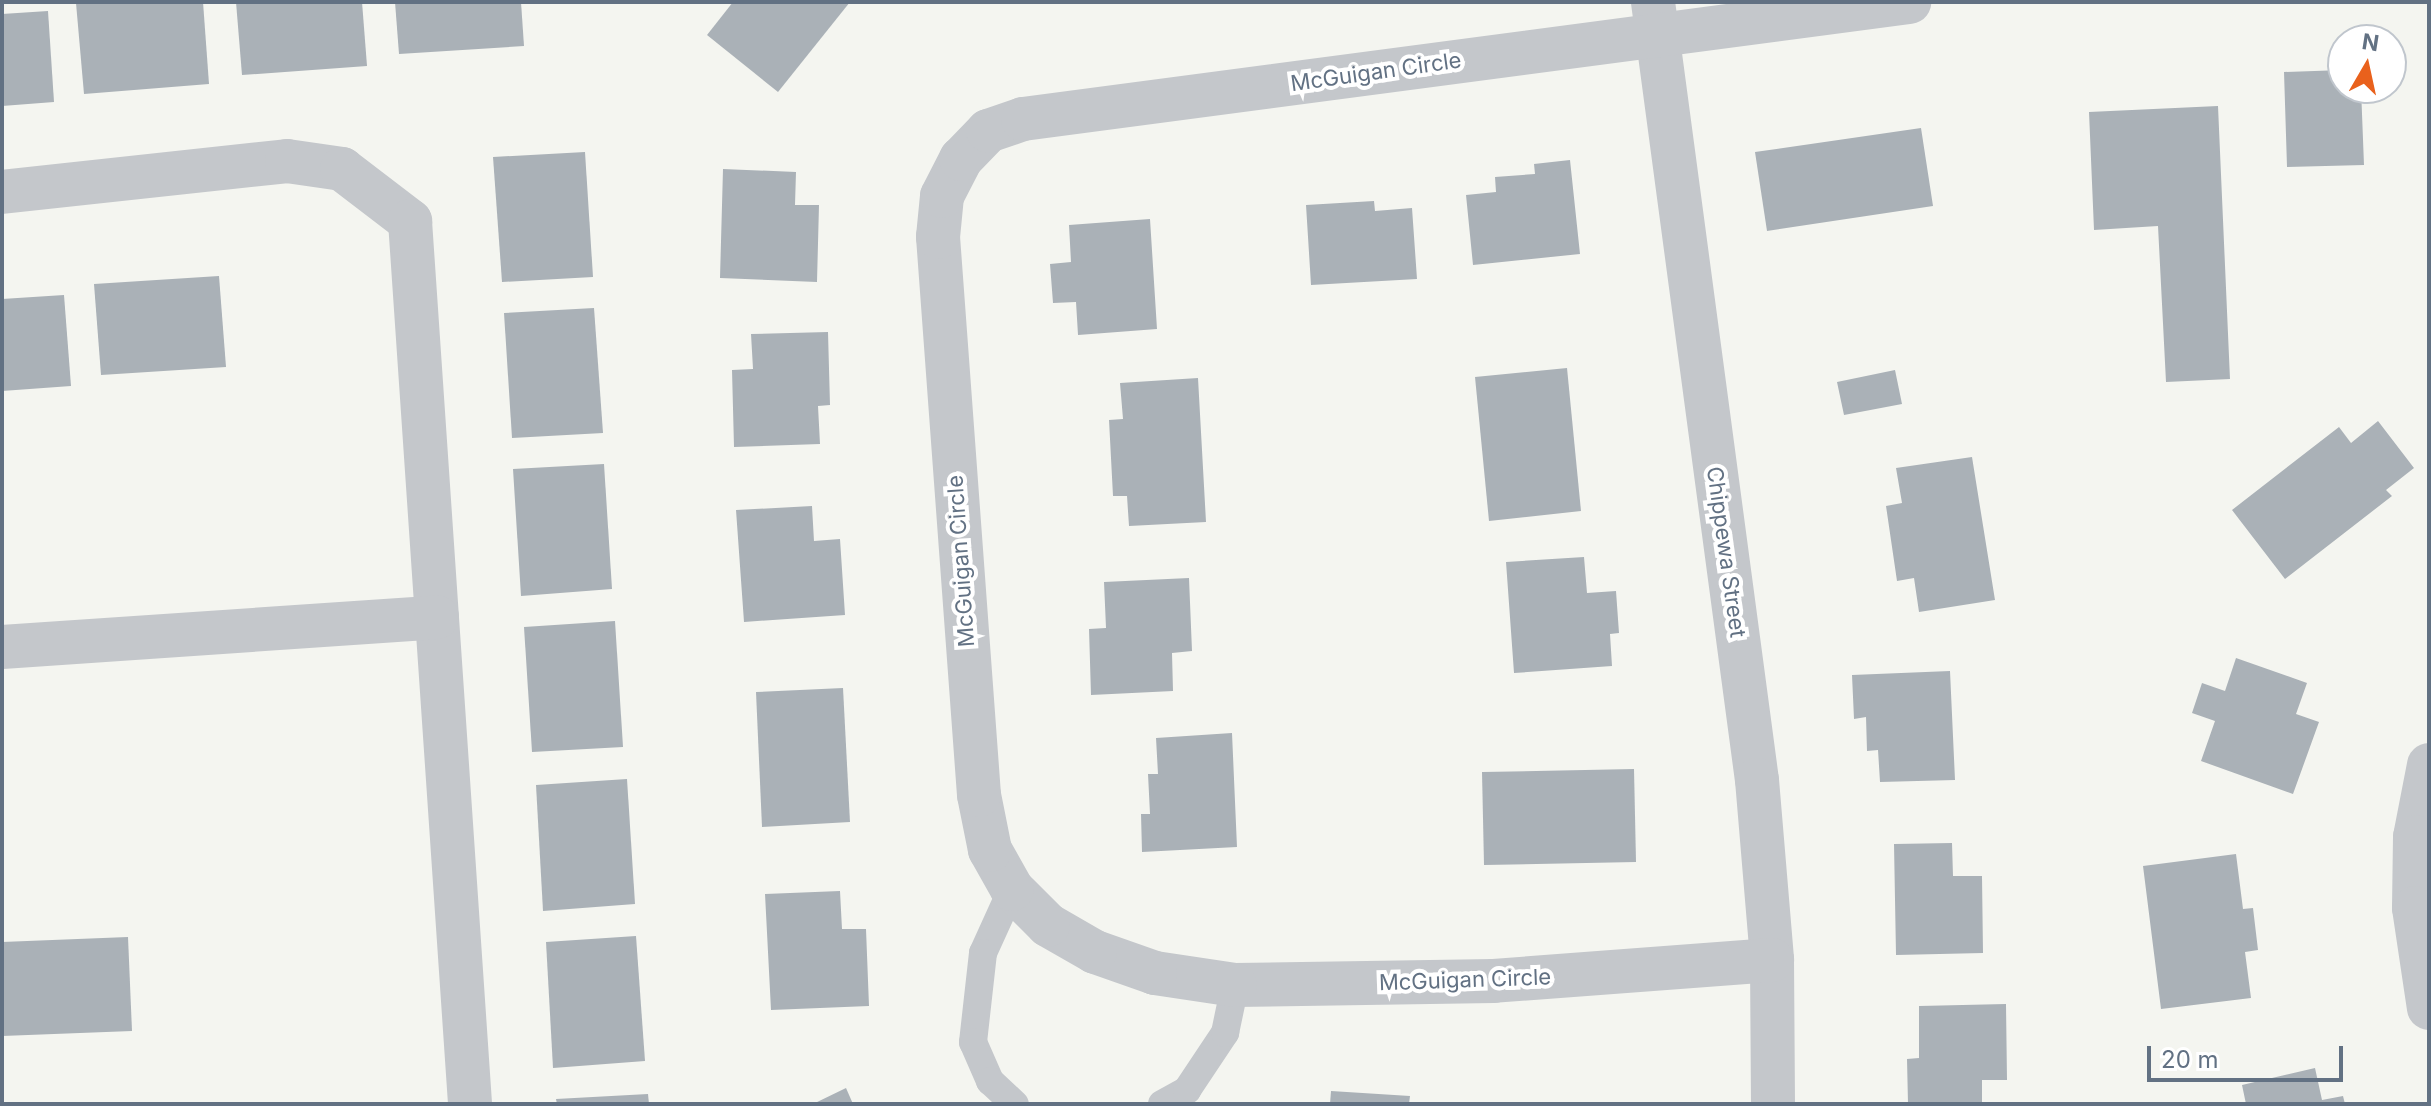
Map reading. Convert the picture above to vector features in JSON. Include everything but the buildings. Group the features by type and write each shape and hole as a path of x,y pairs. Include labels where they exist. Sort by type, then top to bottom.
{"street":[{"name":"McGuigan Circle","path":"1772,960 1494,981 1235,985 1155,973 1095,952 1048,925 1012,889 990,850 979,795 940,269 942,196 961,159 988,131 1023,119 1655,18 1909,2"},
{"name":"Chippewa Street","path":"1655,18 1757,780 1772,960 1773,1104"},
{"path":"2,192 287,161 342,169 410,221 470,1104"},
{"path":"2,647 437,617"},
{"path":"2429,765 2415,837 2414,908 2429,1008"}],"lane":[{"path":"1012,889 983,953 973,1042 990,1081 1015,1104"},
{"path":"1162,1104 1187,1090 1225,1033 1235,985"}]}
